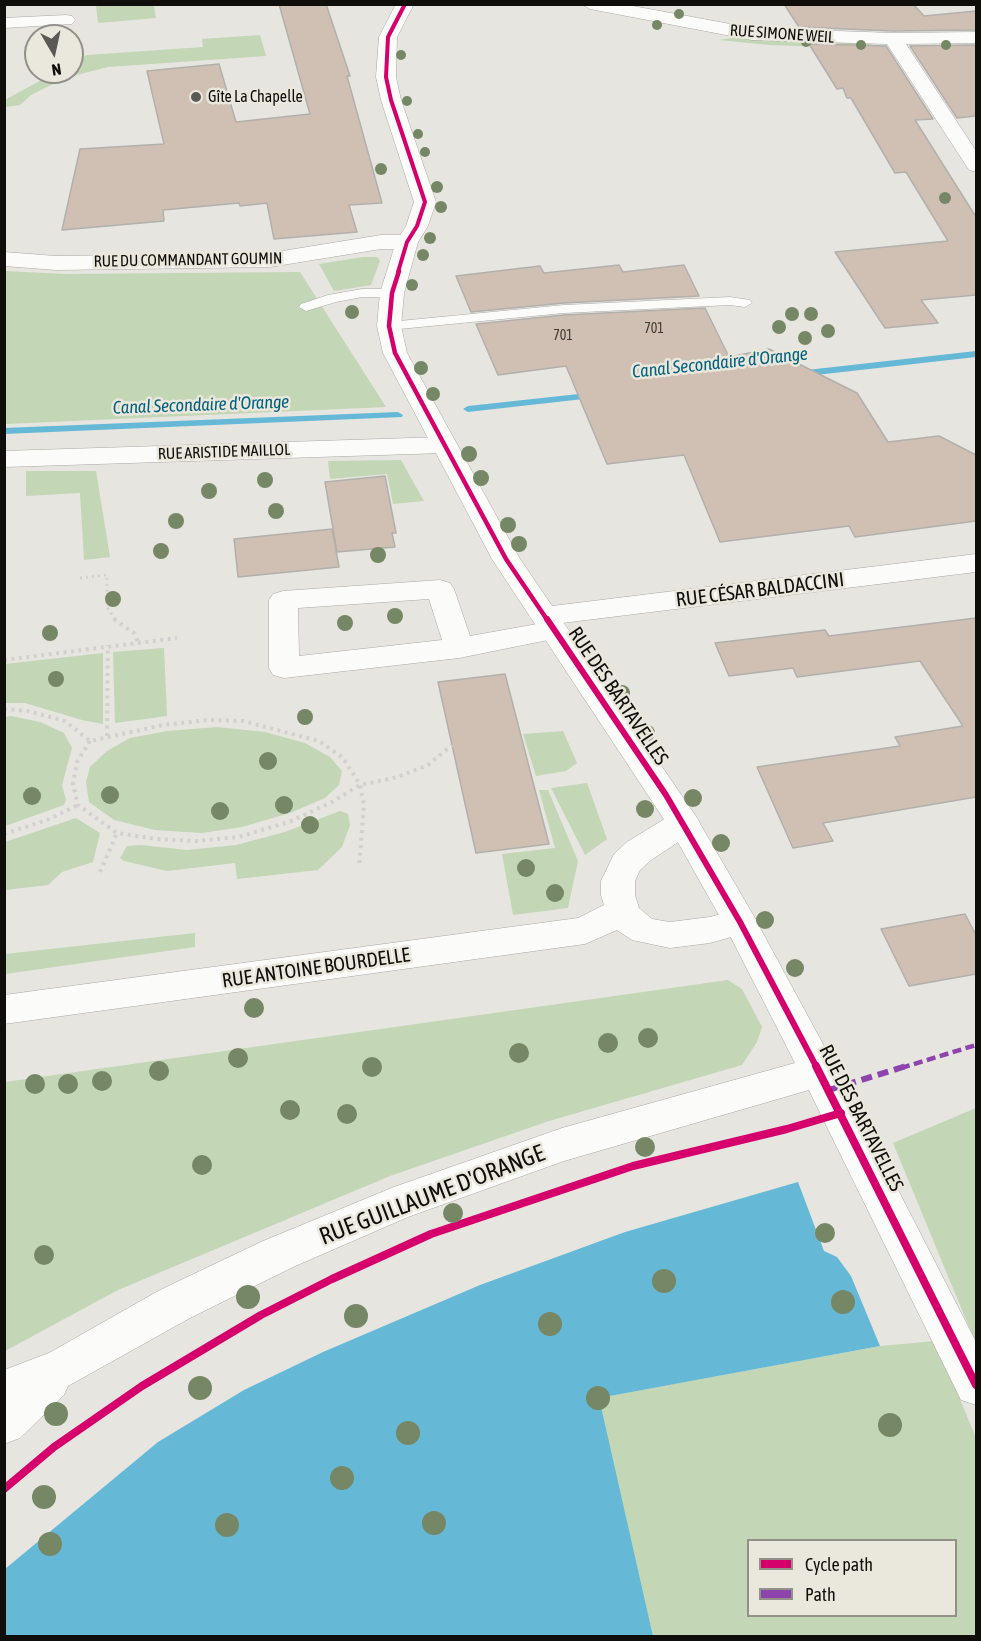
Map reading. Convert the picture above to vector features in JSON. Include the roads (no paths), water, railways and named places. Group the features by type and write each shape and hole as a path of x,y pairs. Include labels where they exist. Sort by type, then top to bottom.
{"street":[{"name":"RUE DES BARTAVELLES","path":"405,4 388,37 386,60 391,100 425,202 417,226 407,242 392,293 388,326 395,353 506,559 684,823 740,922 818,1070 976,1385"},
{"name":"RUE SIMONE WEIL","path":"590,4 685,24 752,34 893,39 976,37"},
{"path":"685,24 697,9 697,4"},
{"path":"4,23 66,20"},
{"path":"893,39 976,166"},
{"name":"RUE DU COMMANDANT GOUMIN","path":"4,259 56,263 270,260 381,242 407,242"},
{"name":"RUE ARISTIDE MAILLOL","path":"4,459 443,445"},
{"name":"RUE CÉSAR BALDACCINI","path":"459,648 440,589 283,600 284,668 459,648 548,623 976,563"},
{"path":"684,823 639,851 626,863 618,881 618,896 622,911 645,932 670,935 710,930 740,922"},
{"name":"RUE ANTOINE BOURDELLE","path":"4,1010 585,931 622,911"},
{"name":"RUE GUILLAUME D'ORANGE","path":"4,1390 64,1367 175,1304 279,1254 394,1205 562,1145 796,1079 818,1070"},
{"name":"RUE GUILLAUME D'ORANGE","path":"4,1423 64,1367"}],"lane":[{"path":"306,307 333,298 362,293 392,293"},
{"path":"388,326 564,309 730,301 745,303"}],"water":[{"path":"798,1182 824,1251 837,1257 851,1276 880,1346 599,1398 653,1636 5,1636 5,1569 158,1442 244,1390 323,1352 480,1285 625,1232"}],"waterway":[{"name":"Canal Secondaire d'Orange","path":"798,374 976,354"},
{"name":"Canal Secondaire d'Orange","path":"468,409 597,395"},
{"name":"Canal Secondaire d'Orange","path":"4,431 398,415"}],"place":[{"name":"Gîte La Chapelle","path":"196,97"}]}
